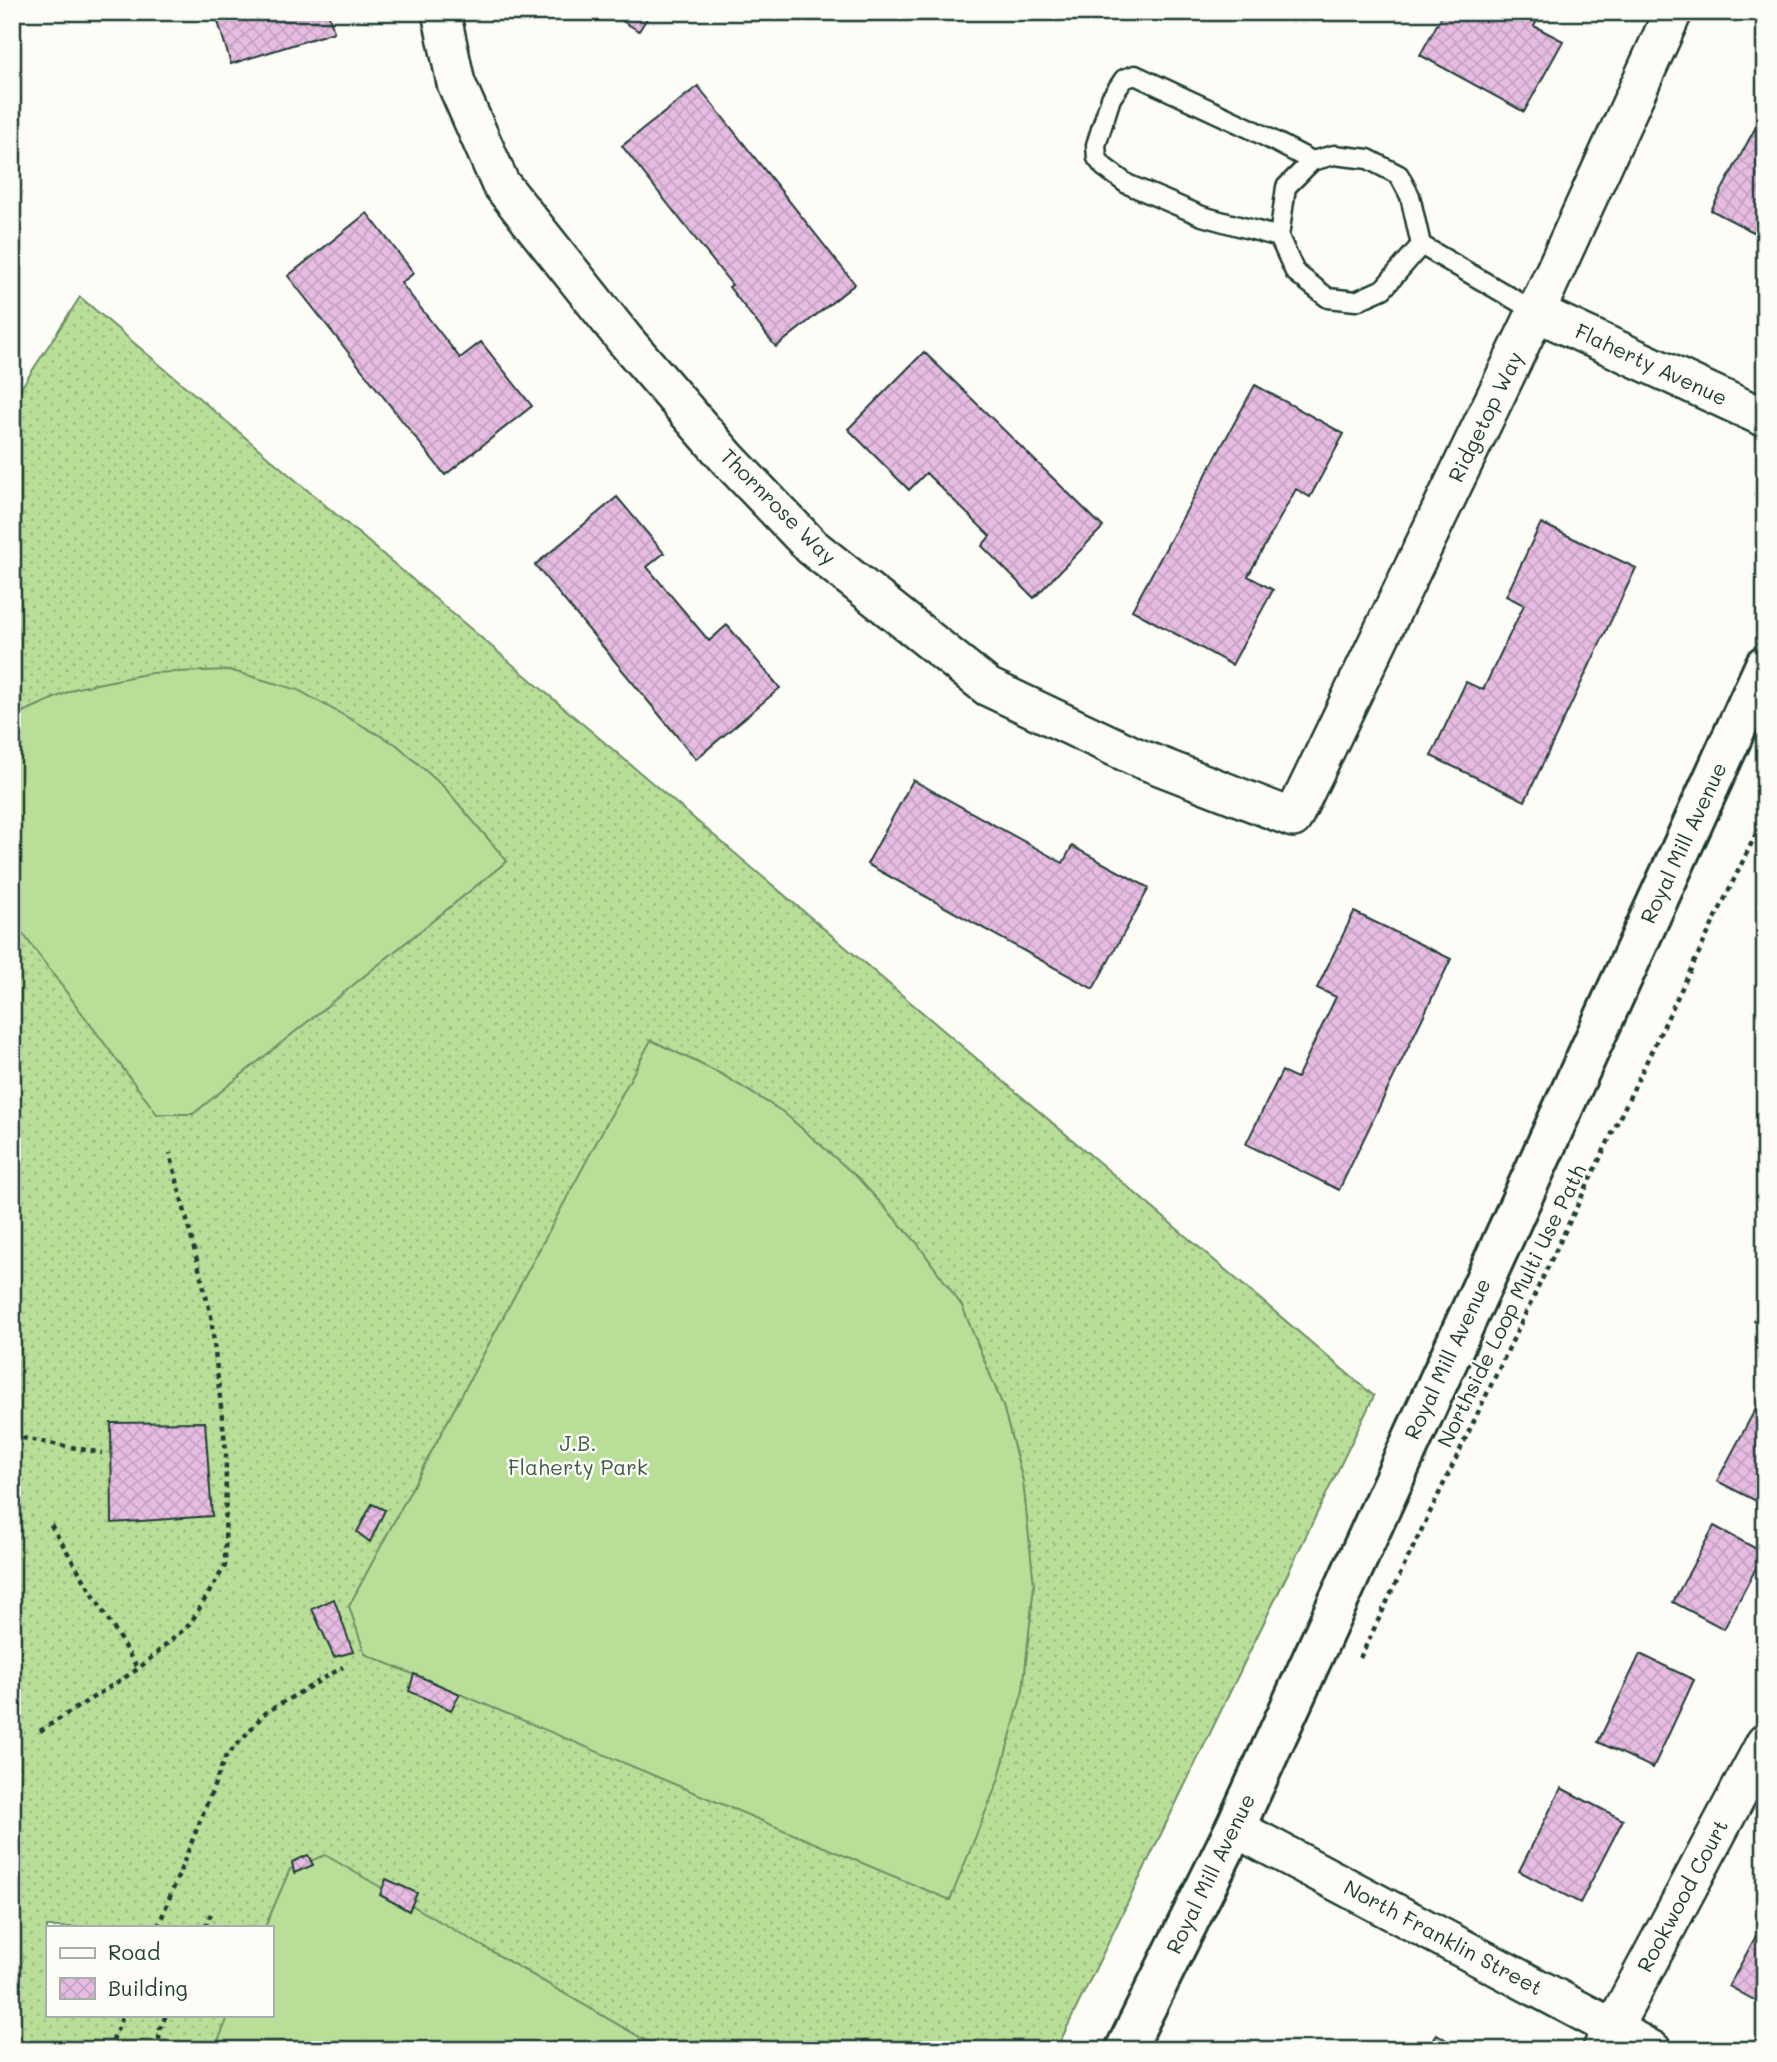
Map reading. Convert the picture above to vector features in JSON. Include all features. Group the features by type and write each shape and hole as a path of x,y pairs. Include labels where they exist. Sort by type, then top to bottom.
{"main road":[{"name":"Royal Mill Avenue","path":"1125,2050 1234,1828 1765,665"}],"street":[{"name":"Thornrose Way","path":"441,12 456,83 500,183 625,340 728,459 812,547 988,687 1136,757 1293,818"},
{"name":"Ridgetop Way","path":"1293,818 1536,312 1673,12"},
{"name":"Flaherty Avenue","path":"1536,312 1765,418"},
{"name":"Rookwood Court","path":"1607,2039 1765,1743"},
{"name":"North Franklin Street","path":"1234,1828 1607,2039 1651,2050"}],"lane":[{"path":"1279,237 1202,216 1126,184 1104,167 1097,159 1096,145 1111,98 1124,79 1135,75 1249,128 1312,161"},
{"path":"1421,245 1383,289 1356,301 1328,298 1296,272 1279,237 1286,187 1312,161 1334,155 1368,159 1399,175 1410,196 1421,245 1536,312"}],"path":[{"name":"Northside Loop Multi Use Path","path":"1360,1659 1765,815"},
{"path":"40,1731 138,1669 190,1624 225,1566 226,1451 211,1316 170,1153"},
{"path":"12,1436 102,1453"},
{"path":"51,1525 138,1669"},
{"path":"158,1926 225,1758 265,1713 343,1667"},
{"path":"205,1926 211,1914"},
{"path":"108,2050 122,2016"},
{"path":"158,2050 160,2029 166,2016"}],"green space":[{"name":"J.B. Flaherty Park","path":"80,297 1374,1396 1056,2050 12,2050 12,402"},
{"path":"229,670 298,690 397,745 445,788 507,861 193,1114 157,1114 12,919 12,717 77,688 151,673"},
{"path":"651,1040 721,1074 783,1112 857,1177 917,1243 962,1306 1003,1406 1023,1481 1034,1585 1023,1690 998,1781 950,1900 365,1654 349,1606"},
{"path":"325,1855 662,2050 214,2050 229,2016 273,2016 273,1926 265,1926 290,1869"}],"building":[{"path":"215,12 328,12 334,32 231,64"},
{"path":"607,12 651,12 639,31"},
{"path":"1444,12 1542,12 1534,26 1563,41 1524,112 1420,55"},
{"path":"698,86 855,284 776,347 729,287 732,285 622,146"},
{"path":"1765,110 1765,238 1711,210"},
{"path":"367,213 414,273 401,283 460,358 481,342 532,406 445,475 288,276"},
{"path":"924,352 1103,527 1034,598 982,546 990,536 926,473 909,490 848,429"},
{"path":"1255,385 1344,434 1310,497 1296,489 1248,576 1273,590 1232,665 1132,610"},
{"path":"617,497 664,553 647,567 709,641 727,625 780,688 696,759 535,565"},
{"path":"1541,523 1636,568 1525,801 1431,756 1466,682 1483,690 1524,605 1506,596"},
{"path":"913,780 1063,863 1072,846 1149,888 1093,989 867,864"},
{"path":"1354,912 1451,959 1339,1190 1246,1144 1282,1071 1297,1078 1336,997 1317,988"},
{"path":"1765,1294 1765,1326 1754,1321"},
{"path":"1765,1391 1765,1498 1762,1504 1717,1481"},
{"path":"205,1422 212,1516 112,1523 111,1423"},
{"path":"372,1504 385,1510 370,1542 357,1532"},
{"path":"1714,1526 1764,1553 1724,1629 1673,1602"},
{"path":"334,1599 353,1652 334,1657 312,1609"},
{"path":"1640,1654 1694,1680 1653,1768 1598,1742"},
{"path":"414,1674 460,1694 451,1710 409,1691"},
{"path":"1561,1788 1623,1820 1580,1903 1519,1871"},
{"path":"308,1855 313,1865 294,1873 292,1862"},
{"path":"386,1879 417,1893 409,1911 380,1895"},
{"path":"1765,1919 1765,2006 1729,1986"},
{"path":"1437,2034 1462,2050 1427,2050"}]}
